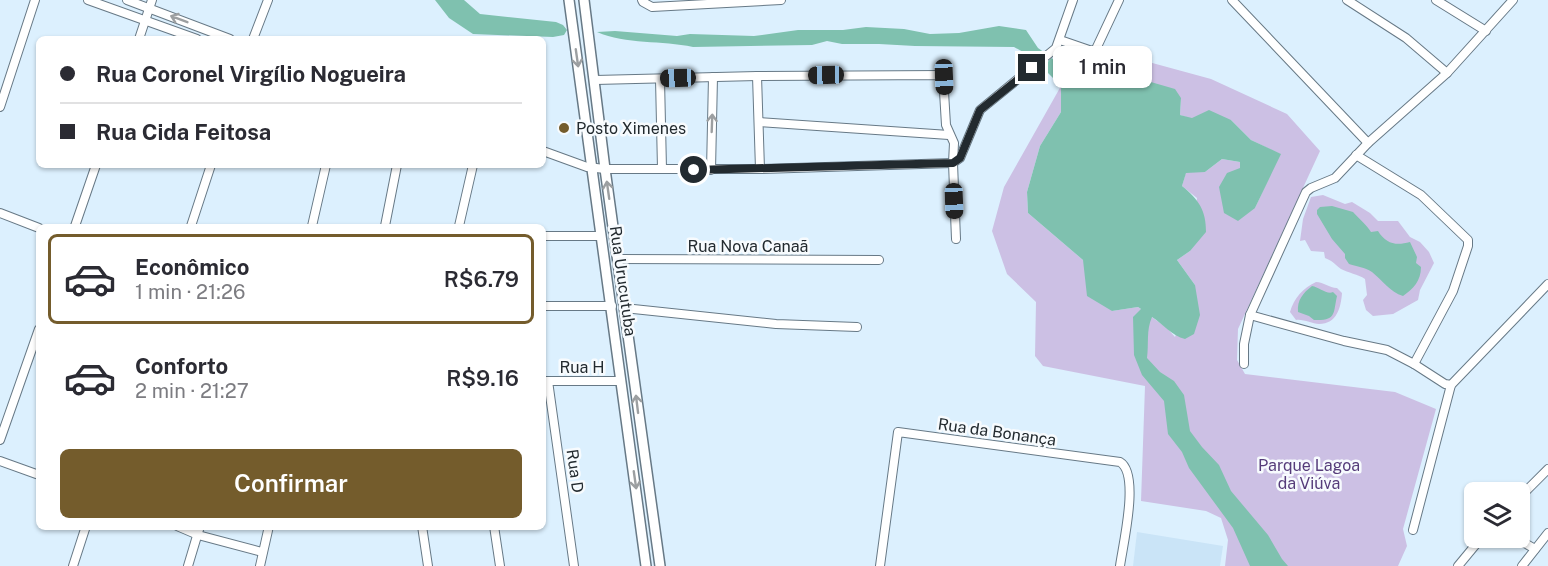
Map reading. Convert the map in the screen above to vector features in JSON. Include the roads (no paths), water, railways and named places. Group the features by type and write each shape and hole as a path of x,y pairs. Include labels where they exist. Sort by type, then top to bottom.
{"street":[{"path":"0,107 34,0"},
{"path":"88,0 189,36"},
{"path":"127,0 151,4 223,36"},
{"path":"254,36 268,0"},
{"name":"Rua Urucutuba","path":"569,0 646,566"},
{"name":"Rua Urucutuba","path":"584,0 640,432 660,566"},
{"path":"642,0 649,6 781,0"},
{"path":"1060,40 1092,51 1096,49 1119,0"},
{"path":"1232,0 1368,143"},
{"path":"1347,0 1406,38 1447,73"},
{"path":"1436,0 1485,32"},
{"path":"1244,364 1244,344 1250,315 1301,199 1311,188 1335,178 1368,143 1447,73 1513,0"},
{"path":"546,152 593,169 711,170 953,163 960,158 980,110 1047,57 1060,40 1070,1"},
{"path":"140,36 151,4"},
{"path":"595,80 944,75 946,125 954,143 956,239"},
{"path":"757,76 760,169"},
{"path":"711,170 713,77"},
{"path":"660,79 662,169"},
{"path":"759,122 949,135"},
{"path":"1356,155 1421,195 1468,240 1453,291 1414,364"},
{"path":"76,224 95,168"},
{"path":"192,224 210,168"},
{"path":"312,224 325,168"},
{"path":"385,224 396,168"},
{"path":"459,224 472,168"},
{"path":"0,213 36,227"},
{"path":"546,236 601,236"},
{"name":"Rua Nova Canaã","path":"617,259 879,260"},
{"path":"1413,530 1451,386 1547,286"},
{"path":"546,306 612,306"},
{"path":"624,308 776,324 857,327"},
{"path":"1250,315 1386,350 1451,386"},
{"path":"0,440 36,338"},
{"name":"Rua H","path":"546,381 621,381"},
{"name":"Rua D","path":"546,381 574,566"},
{"path":"628,434 640,432"},
{"name":"Rua da Bonança","path":"880,566 898,432 1124,464 1130,478 1129,503 1120,566"},
{"path":"632,457 644,455"},
{"path":"0,461 36,474"},
{"path":"1530,487 1548,469"},
{"path":"72,566 85,530"},
{"path":"260,566 268,530"},
{"path":"422,530 426,566"},
{"path":"495,530 500,566"},
{"path":"188,566 199,531 262,552"},
{"path":"1522,566 1548,533"},
{"path":"1530,546 1535,549"},
{"path":"1458,566 1473,548"}],"place":[{"name":"Posto Ximenes","path":"564,128"}],"park label":[{"name":"Parque Lagoa da Viúva","path":"1309,474"}]}
